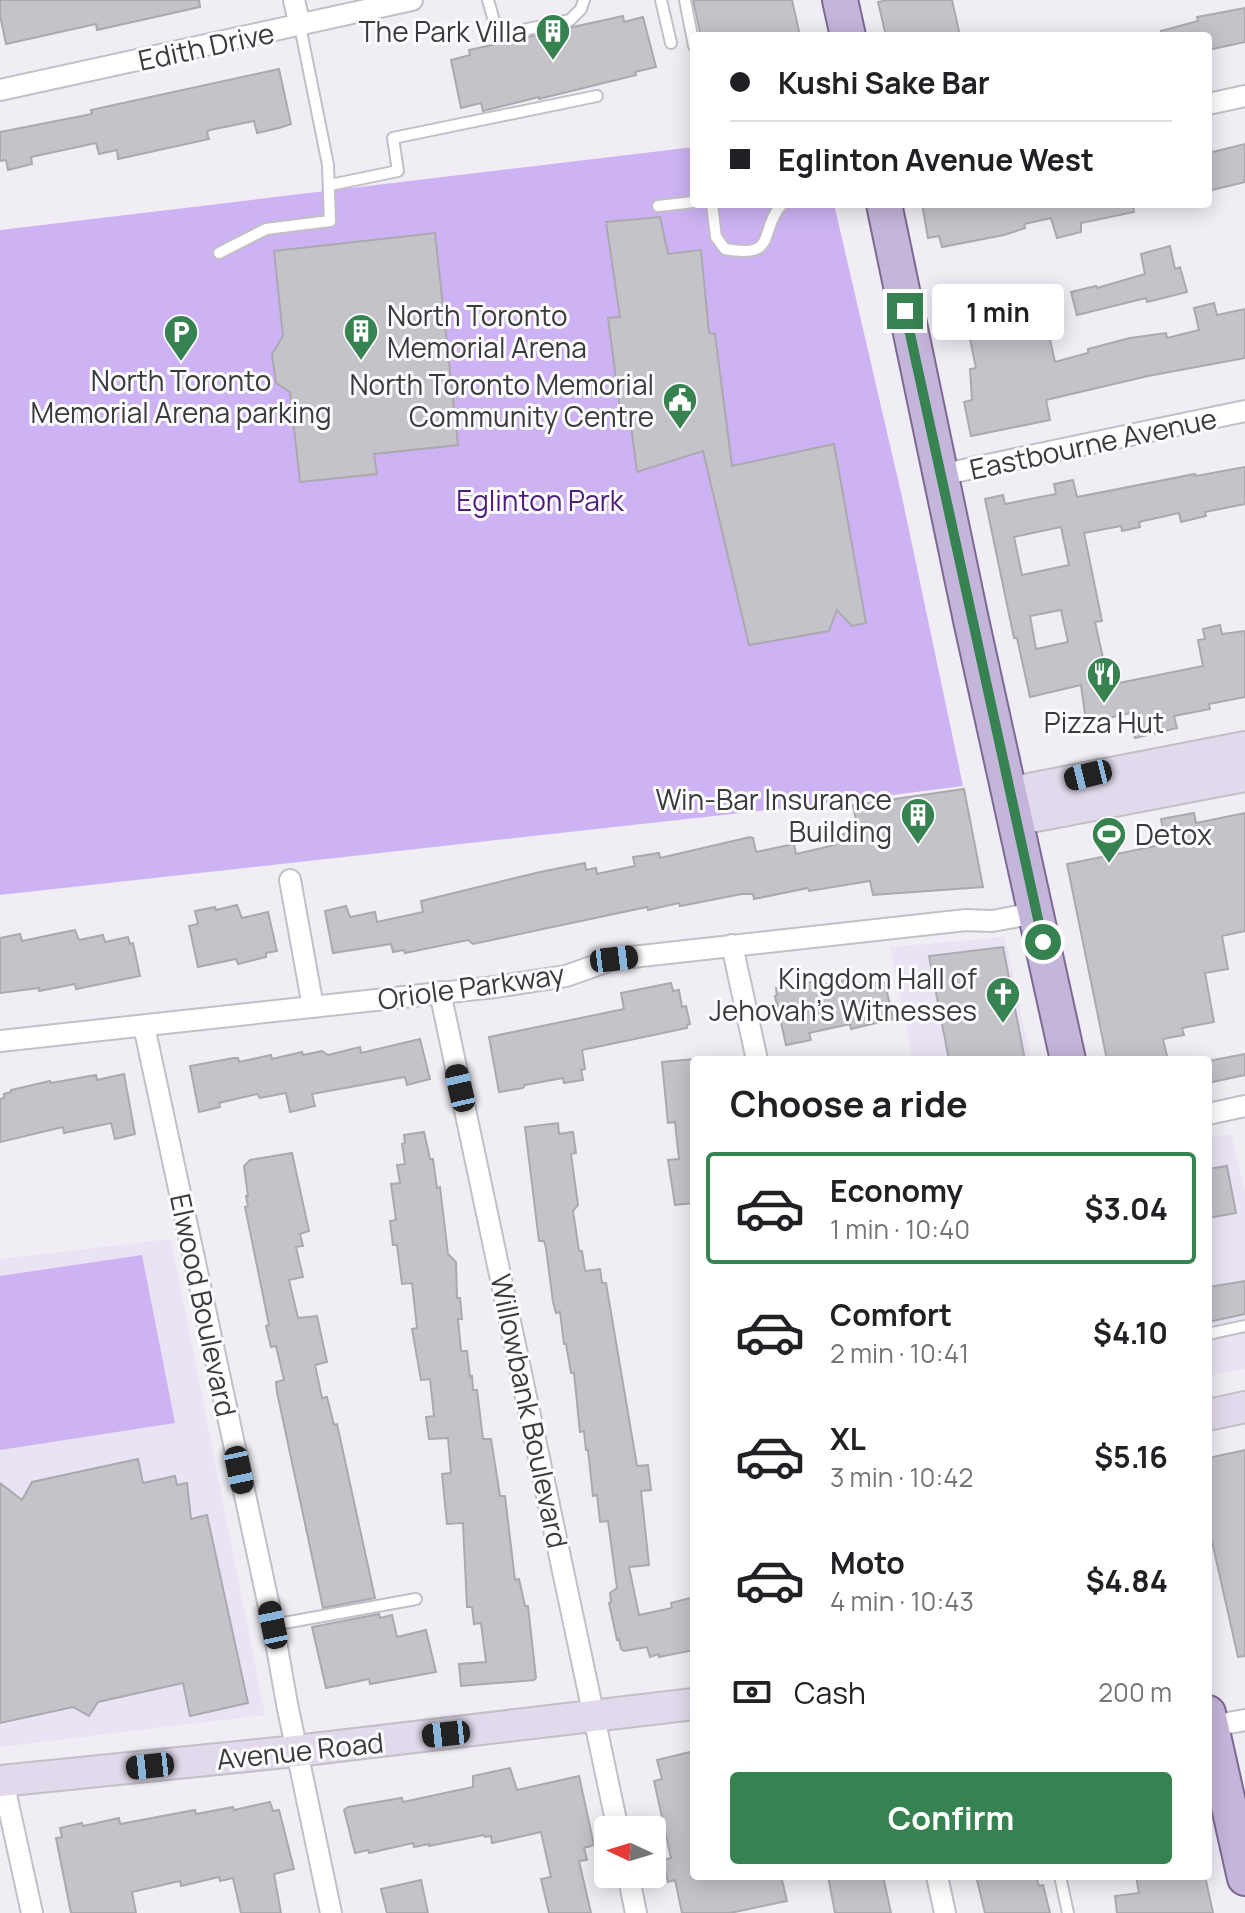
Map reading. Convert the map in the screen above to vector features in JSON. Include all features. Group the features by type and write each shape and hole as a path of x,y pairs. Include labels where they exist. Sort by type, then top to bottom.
{"main road":[{"path":"840,0 847,32"},
{"path":"885,208 1067,1056"},
{"path":"1011,806 1091,790 1245,747"},
{"path":"1091,790 1245,776"},
{"path":"1212,1414 1245,1407"},
{"name":"Avenue Road","path":"2,1781 296,1751 690,1705"},
{"path":"1212,1733 1245,1878"}],"street":[{"path":"294,0 300,26"},
{"name":"Edith Drive","path":"0,90 412,0"},
{"path":"1212,103 1245,96"},
{"name":"Eastbourne Avenue","path":"940,475 1245,411"},
{"path":"290,880 313,1007"},
{"name":"Oriole Parkway","path":"0,1041 543,981 614,959 966,920 992,921 1036,913"},
{"path":"732,945 756,1056"},
{"name":"Willowbank Boulevard","path":"440,992 615,1816"},
{"name":"Elwood Boulevard","path":"144,1026 273,1625 331,1913"},
{"path":"1212,1113 1245,1106"},
{"path":"1212,1720 1245,1720"},
{"path":"2,1781 32,1913"},
{"path":"938,1880 945,1913"},
{"path":"631,1888 636,1913"}],"lane":[{"path":"488,0 494,21 509,33 570,20 577,16 584,0"},
{"path":"661,0 671,43"},
{"path":"685,0 691,32"},
{"path":"219,253 266,229 330,221 330,185 300,26"},
{"path":"330,185 398,171 393,138 597,96"},
{"path":"658,206 690,202"},
{"path":"712,208 716,237 725,249 746,253 762,246 770,231 773,214 778,208"},
{"path":"1212,1333 1245,1326"},
{"path":"273,1625 416,1599"},
{"path":"1061,1880 1068,1913"}],"shaded area":[{"path":"1005,937 1030,1056 912,1056 890,947"},
{"path":"1231,1134 1245,1192 1245,1369 1212,1375 1212,1137"},
{"path":"171,1239 265,1715 0,1747 0,1259"}],"green space":[{"name":"Eglinton Park","path":"690,147 690,208 835,208 902,497 963,786 0,895 0,230"},
{"path":"142,1255 175,1423 0,1450 0,1276"}],"building":[{"path":"0,0 199,0 200,7 97,30 96,24 6,44"},
{"path":"693,0 792,0 799,32 700,32"},
{"path":"952,0 959,32 885,32 878,2"},
{"path":"1245,8 1245,42 1212,49 1212,32 1161,32 1198,21 1197,17"},
{"name":"The Park Villa","path":"623,16 624,22 643,17 656,67 635,72 636,75 483,111 481,103 461,108 451,60 470,55 469,50"},
{"path":"279,69 291,124 279,128 257,133 254,121 210,130 207,132 209,139 118,159 117,150 99,154 96,143 31,157 32,164 8,170 6,160 0,161 0,132 92,114 91,110"},
{"path":"1245,144 1245,182 1212,190 1212,152"},
{"path":"923,208 1134,208 1134,212 1081,223 1081,232 1057,238 1051,218 1024,224 1025,228 1004,235 942,247 939,236 928,238"},
{"name":"North Toronto Memorial Community Centre","path":"660,217 668,254 701,250 709,333 715,334 732,466 834,444 866,623 852,626 837,610 829,631 749,645 703,451 637,472 630,417 621,418 608,318 620,317 606,222"},
{"name":"North Toronto Memorial Arena","path":"435,233 458,445 374,454 377,474 300,482 290,392 276,383 272,354 283,336 274,251"},
{"path":"1170,246 1175,269 1180,267 1187,292 1147,302 1146,298 1077,315 1071,292 1145,274 1141,254"},
{"path":"1040,295 1055,362 1130,338 1166,333 1167,338 1199,330 1194,308 1214,303 1217,315 1245,309 1245,358 1148,376 1046,400 1050,420 971,436 964,402 972,400 970,369 976,368 964,310"},
{"path":"1245,467 1245,504 1205,512 1206,516 1181,522 1179,513 1139,522 1140,527 1122,531 1121,526 1084,533 1102,621 1095,622 1109,685 1203,666 1198,640 1205,639 1203,629 1220,625 1222,634 1245,631 1245,697 1209,704 1210,709 1174,716 1177,728 1135,738 1130,713 1095,721 1085,714 1081,685 1030,697 1017,638 1014,638 985,499 1003,495 1005,504 1056,494 1054,484 1073,480 1077,497","holes":["1061,527 1069,565 1022,575 1014,537","1061,610 1068,642 1036,649 1030,616"]},
{"path":"964,789 983,887 873,895 870,881 809,891 808,888 754,899 753,894 742,894 680,906 679,903 648,910 647,907 473,944 468,940 405,953 404,950 393,952 391,944 333,953 325,911 346,906 350,917 375,912 377,922 423,912 421,901 540,872 585,863 586,870 596,868 597,874 635,866 633,857 659,853 660,858 750,837 753,838 756,852 794,844 796,854 835,845 833,836 858,831 853,805"},
{"path":"1194,813 1196,823 1245,813 1245,931 1222,936 1228,969 1205,973 1214,1022 1182,1028 1184,1035 1163,1039 1167,1056 1106,1056 1067,864 1166,844 1161,819"},
{"path":"237,905 242,918 268,912 277,951 238,964 236,959 198,967 189,926 198,924 195,911"},
{"path":"75,930 79,940 103,935 105,942 128,937 130,944 133,943 140,976 76,989 75,984 39,991 39,988 0,993 0,938 20,934 22,941"},
{"path":"1003,947 1024,1056 948,1056 929,956"},
{"path":"854,978 857,987 882,981 885,983 893,1019 851,1029 850,1024 809,1033 811,1040 786,1045 776,988 818,981 819,986"},
{"path":"671,983 673,991 679,990 682,1007 686,1006 690,1024 687,1028 582,1050 583,1080 564,1083 563,1078 499,1092 489,1037 624,1009 621,993"},
{"path":"420,1039 430,1079 407,1085 405,1077 312,1094 315,1106 290,1112 286,1093 260,1098 257,1094 219,1103 220,1107 199,1112 190,1066 234,1058 238,1058 239,1062 271,1055 272,1059 302,1052 303,1055 322,1051 328,1055 360,1047 361,1053"},
{"path":"1245,1054 1245,1075 1212,1082 1212,1060"},
{"path":"690,1059 690,1203 675,1205 668,1160 679,1159 675,1122 668,1123 662,1062"},
{"path":"124,1074 135,1134 115,1139 111,1123 64,1133 63,1127 0,1142 0,1099 11,1090 50,1081 96,1075 97,1080"},
{"path":"558,1123 559,1134 573,1132 576,1153 571,1154 578,1205 573,1211 579,1251 582,1251 585,1271 600,1269 602,1283 606,1283 637,1466 648,1465 651,1490 641,1491 649,1565 629,1567 639,1615 672,1608 671,1603 690,1598 690,1651 650,1657 647,1647 624,1651 617,1640 609,1603 610,1593 617,1588 608,1521 600,1522 597,1495 593,1496 588,1450 584,1431 580,1432 574,1373 571,1373 564,1344 560,1312 556,1313 553,1302 546,1248 544,1241 539,1241 525,1127"},
{"path":"424,1132 430,1159 433,1159 437,1188 440,1187 448,1254 456,1262 457,1298 460,1298 462,1319 458,1319 461,1351 467,1351 473,1390 477,1390 483,1439 491,1439 500,1496 505,1496 515,1580 519,1579 525,1606 528,1606 534,1680 461,1686 459,1664 486,1662 481,1623 474,1624 472,1607 467,1607 463,1523 447,1524 442,1474 451,1473 448,1438 429,1439 426,1417 434,1416 430,1379 421,1380 412,1329 417,1328 412,1283 402,1284 390,1221 396,1220 391,1184 400,1183 397,1165 405,1164 404,1135"},
{"path":"292,1153 309,1231 300,1234 303,1246 296,1247 303,1277 289,1280 298,1318 317,1316 327,1362 315,1365 322,1398 327,1397 334,1425 337,1424 375,1598 323,1608 277,1392 276,1382 284,1380 276,1346 271,1347 266,1326 269,1325 245,1207 248,1206 248,1196 244,1166 250,1160"},
{"path":"1227,1166 1236,1213 1212,1217 1212,1168"},
{"path":"1245,1281 1245,1314 1212,1321 1212,1286"},
{"path":"1245,1450 1245,1656 1238,1657 1212,1542 1212,1457"},
{"path":"138,1459 143,1483 175,1476 177,1485 187,1483 191,1519 207,1515 248,1703 190,1716 183,1683 98,1702 89,1716 73,1707 0,1723 0,1483 22,1500 32,1482"},
{"path":"379,1614 380,1618 392,1615 397,1637 426,1630 436,1672 370,1684 369,1679 326,1688 312,1627"},
{"path":"690,1752 690,1880 782,1880 787,1901 730,1913 682,1913 675,1880 668,1882 666,1873 666,1859 671,1858 666,1816 662,1816 654,1781 662,1779 657,1760"},
{"path":"510,1768 517,1790 579,1776 594,1845 584,1848 587,1860 579,1861 591,1913 549,1913 541,1879 551,1877 541,1832 492,1843 491,1836 484,1835 429,1846 414,1847 413,1843 355,1853 344,1810 348,1807 402,1798 403,1802 473,1787 473,1776"},
{"path":"270,1802 273,1811 279,1810 294,1869 274,1874 281,1913 241,1913 233,1878 220,1881 219,1877 181,1886 180,1881 132,1892 136,1913 71,1913 56,1838 62,1837 60,1828 119,1818 120,1824 195,1810 196,1814 233,1807 234,1810"},
{"path":"421,1880 428,1913 387,1913 381,1889"},
{"path":"829,1880 884,1880 891,1913 835,1913"},
{"path":"977,1880 1037,1880 1039,1886 1043,1885 1050,1913 985,1913"},
{"path":"1137,1880 1206,1880 1213,1913 1117,1913 1115,1896 1139,1893"}],"place":[{"name":"The Park Villa","path":"553,62"},
{"name":"North Toronto Memorial Arena","path":"361,362"},
{"name":"North Toronto Memorial Arena parking","path":"181,363"},
{"name":"North Toronto Memorial Community Centre","path":"680,431"},
{"name":"Pizza Hut","path":"1104,705"},
{"name":"Win-Bar Insurance Building","path":"918,846"},
{"name":"Detox","path":"1109,865"},
{"name":"Kingdom Hall of Jehovah's Witnesses","path":"1003,1025"}],"route":[{"path":"905,311 1043,942"}]}
